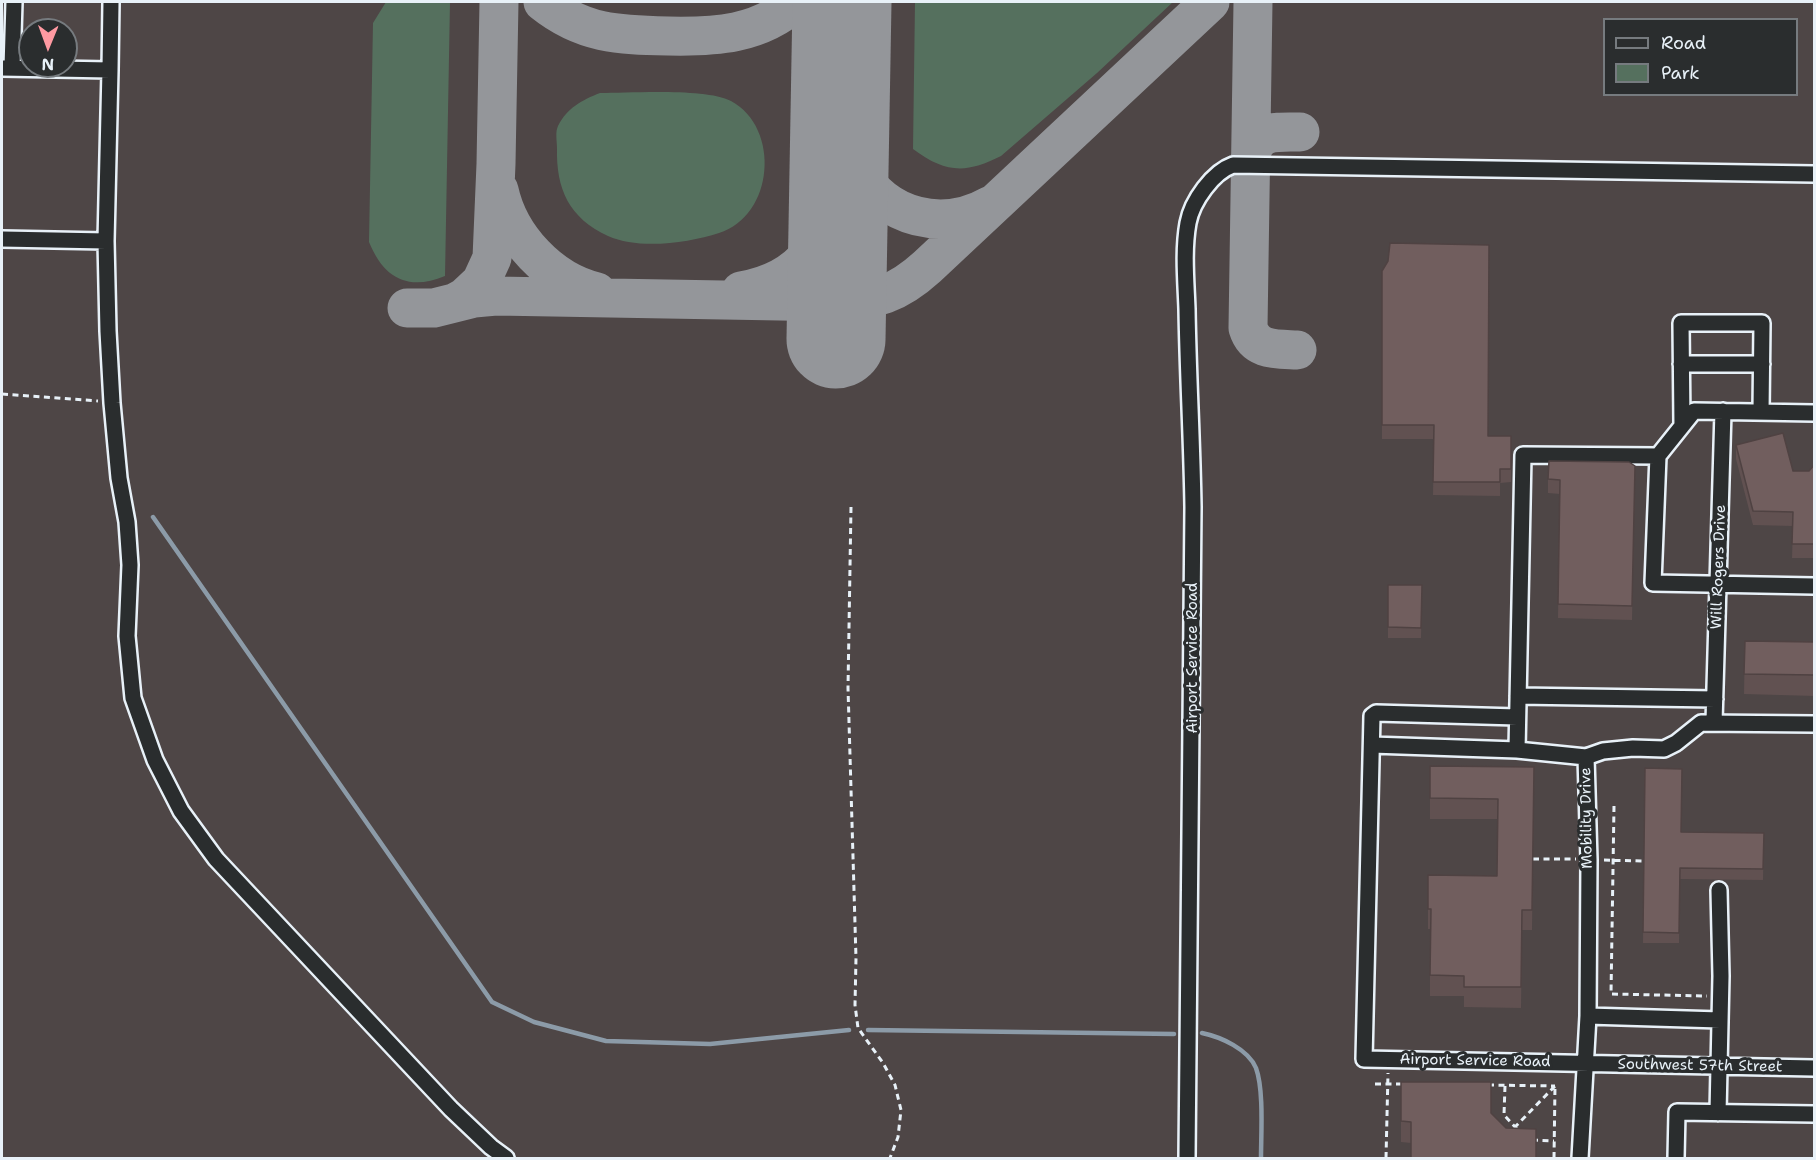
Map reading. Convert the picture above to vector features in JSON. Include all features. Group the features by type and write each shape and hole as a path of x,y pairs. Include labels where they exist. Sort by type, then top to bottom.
{"lane":[{"path":"14,2 7,68 110,70"},
{"path":"111,2 106,241 112,403 130,565 127,636 133,698 155,760 181,811 216,859 451,1109 506,1158"},
{"name":"Airport Service Road","path":"1187,1158 1193,666 1192,435 1185,244 1188,219 1197,200 1223,168 1233,165 1815,174"},
{"path":"2,239 106,241"},
{"path":"1682,426 1681,323 1762,323 1761,412"},
{"path":"1681,364 1762,364"},
{"path":"1815,413 1694,411 1658,456 1653,582 1815,586"},
{"name":"Will Rogers Drive","path":"1714,722 1723,411"},
{"path":"1517,750 1523,455 1658,456"},
{"path":"1518,696 1715,699"},
{"path":"1372,746 1372,716 1376,713 1517,717"},
{"path":"1586,757 1633,748 1664,749 1676,743 1701,723 1815,724"},
{"name":"Airport Service Road","path":"1372,746 1364,1059 1586,1064"},
{"name":"Mobility Drive","path":"1372,746 1517,750 1586,757 1589,860 1588,1016 1580,1158"},
{"path":"1718,1113 1719,890"},
{"path":"1588,1016 1720,1020"},
{"name":"Southwest 57th Street","path":"1586,1064 1815,1068"},
{"path":"1676,1158 1677,1112 1815,1114"}],"path":[{"path":"2,394 112,403"},
{"path":"851,507 848,688 856,958 855,1005 858,1028 883,1063 895,1085 901,1110 898,1137 890,1158"},
{"path":"1614,806 1611,994 1709,996"},
{"path":"1533,859 1574,859"},
{"path":"1601,860 1644,861"},
{"path":"1386,1158 1388,1071"},
{"path":"1375,1084 1403,1084"},
{"path":"1483,1085 1554,1086"},
{"path":"1505,1086 1504,1115 1522,1134"},
{"path":"1508,1135 1554,1086"},
{"path":"1554,1086 1554,1158"},
{"path":"1530,1140 1554,1140"}],"shaded area":[{"path":"2,2 1814,2 1814,1158 2,1158"}],"green space":[{"path":"386,2 450,2 445,276 420,282 409,282 390,273 375,255 369,242 373,23"},
{"path":"915,2 1173,2 1097,73 1001,156 977,166 956,168 935,163 913,149"},
{"path":"600,93 704,94 731,101 747,114 758,131 764,150 764,171 760,191 751,209 737,224 719,233 664,244 620,240 595,229 583,220 574,211 562,189 557,163 557,131 570,109"}],"building":[{"path":"1390,243 1489,245 1488,436 1511,436 1511,469 1500,469 1500,482 1433,482 1434,425 1382,425 1382,271 1388,261"},
{"path":"1783,433 1793,471 1809,471 1815,464 1815,544 1792,544 1793,512 1753,511 1736,445"},
{"path":"1549,461 1629,462 1635,466 1632,606 1558,604 1560,480 1548,479"},
{"path":"1388,585 1422,585 1421,628 1388,627"},
{"path":"1745,641 1815,642 1815,675 1744,674"},
{"path":"1430,766 1534,767 1532,910 1522,910 1521,987 1464,987 1464,976 1430,975 1431,909 1428,909 1428,875 1497,876 1498,799 1430,798"},
{"path":"1645,768 1682,769 1681,832 1764,833 1763,869 1680,868 1679,933 1643,932"},
{"path":"1401,1082 1491,1082 1491,1113 1506,1128 1536,1129 1536,1158 1411,1158 1411,1122 1401,1121"}],"waterway":[{"path":"153,517 492,1002 534,1022 606,1041 710,1044 849,1030"},
{"path":"868,1030 1174,1034"},
{"path":"1202,1033 1233,1045 1247,1055 1256,1068 1261,1100 1261,1158"}],"taxiway":[{"path":"454,303 465,297 481,282 492,258 499,2"},
{"path":"543,2 572,21 602,31 633,35 685,36 703,36 752,28 782,13 796,2"},
{"path":"407,308 434,308 474,298 496,296 837,302 885,294 905,284 927,267 1210,2"},
{"path":"1253,2 1248,328 1251,336 1261,345 1274,349 1297,350"},
{"path":"840,118 858,170 870,187 900,210 935,219 954,218 991,205"},
{"path":"1250,159 1256,142 1261,137 1275,133 1300,132"},
{"path":"741,291 782,277 798,266 810,253 828,220 839,178"},
{"path":"499,190 512,224 534,254 563,278 597,292"}],"runway":[{"path":"836,339 842,2"}]}
